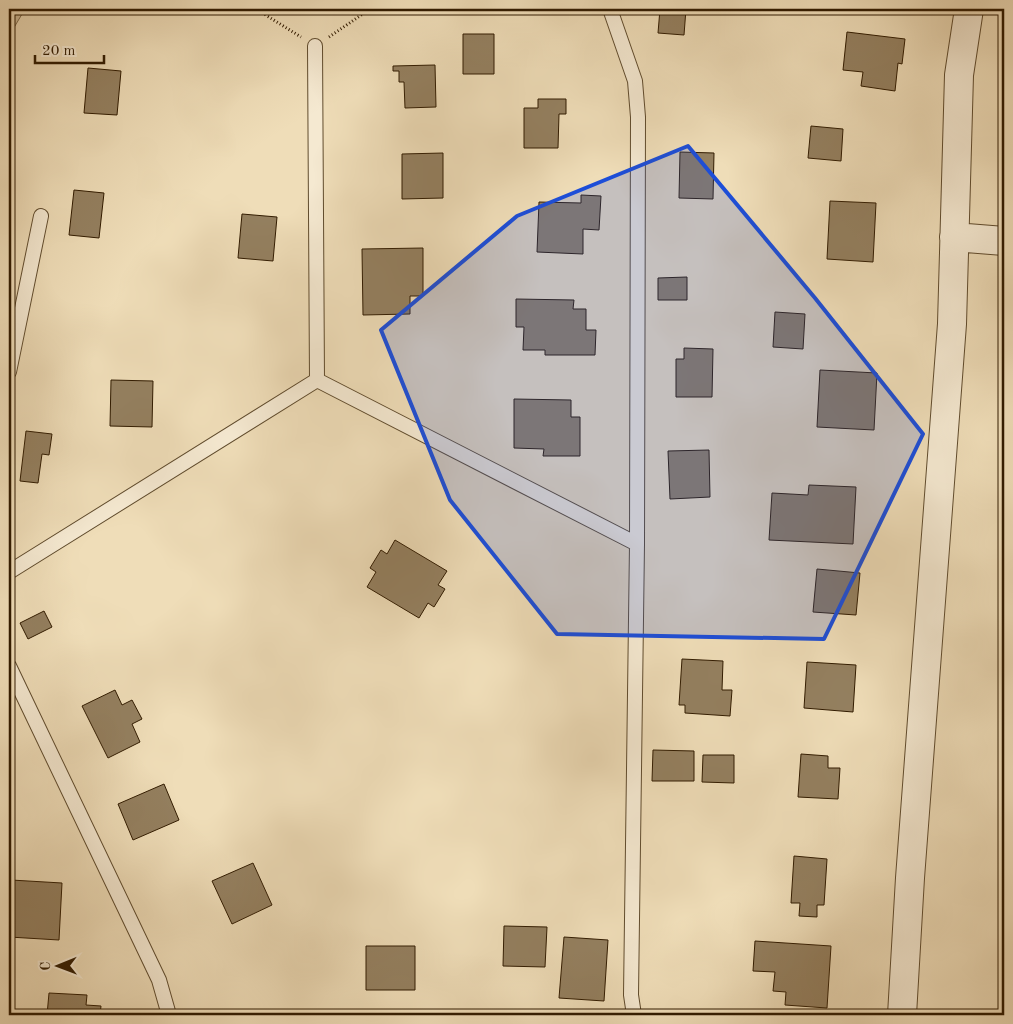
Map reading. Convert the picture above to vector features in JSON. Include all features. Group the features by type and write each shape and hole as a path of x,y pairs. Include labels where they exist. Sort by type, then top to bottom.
{"street":[{"path":"902,1015 910,878 952,324 959,75 969,9"},
{"path":"954,237 1004,241"}],"lane":[{"path":"610,9 636,81 638,117 637,544 632,995 634,1015"},
{"path":"315,46 317,380"},
{"path":"9,372 41,216"},
{"path":"317,380 637,544"},
{"path":"9,572 317,380"},
{"path":"9,666 159,980 169,1015"}],"path":[{"path":"256,9 315,46 370,9"}],"highlighted area":[{"path":"688,146 815,298 923,434 824,639 557,634 450,500 381,330 517,216"}],"shaded area":[{"path":"9,9 25,9 9,36"}],"building":[{"path":"660,9 686,9 684,35 658,33"},
{"path":"847,32 905,39 902,64 898,63 895,91 861,86 863,72 843,70"},
{"path":"463,34 494,34 494,74 463,74"},
{"path":"435,65 436,107 405,108 404,82 399,82 399,71 393,71 393,66"},
{"path":"88,68 121,71 117,115 84,113"},
{"path":"538,99 566,99 566,114 559,114 558,148 524,148 524,108 538,108"},
{"path":"811,126 843,129 841,161 808,158"},
{"path":"680,152 714,153 713,199 679,198"},
{"path":"443,153 443,198 402,199 402,154"},
{"path":"74,190 104,193 99,238 69,235"},
{"path":"581,195 601,196 599,230 583,229 583,254 537,252 539,202 581,203"},
{"path":"830,201 876,203 873,262 827,259"},
{"path":"242,214 277,217 273,261 238,258"},
{"path":"423,248 423,296 410,296 410,314 363,315 362,249"},
{"path":"687,277 687,300 658,300 658,278"},
{"path":"516,299 574,300 573,309 586,309 586,330 596,330 595,355 545,355 545,350 523,350 524,327 516,327"},
{"path":"775,312 805,314 803,349 773,347"},
{"path":"684,348 713,349 712,397 676,397 676,359 684,359"},
{"path":"820,370 877,373 874,430 817,427"},
{"path":"111,380 153,381 152,427 110,426"},
{"path":"514,399 571,400 571,417 580,417 580,456 543,456 544,449 514,448"},
{"path":"26,431 52,434 49,455 42,454 38,483 20,481"},
{"path":"709,450 710,497 670,499 668,451"},
{"path":"809,485 856,487 853,544 769,540 772,493 808,495"},
{"path":"395,540 447,571 438,585 445,589 434,607 428,603 419,618 367,587 376,572 370,568 381,550 387,554"},
{"path":"817,569 860,573 856,615 813,612"},
{"path":"44,611 52,627 28,639 20,623"},
{"path":"682,659 723,661 722,690 732,690 730,716 685,713 685,705 679,705"},
{"path":"807,662 856,665 853,712 804,708"},
{"path":"115,690 122,705 132,700 142,719 132,724 140,742 108,758 82,706"},
{"path":"653,750 694,751 694,781 652,781"},
{"path":"801,754 828,756 828,768 840,768 838,799 798,797"},
{"path":"703,755 734,755 734,783 702,782"},
{"path":"164,784 179,820 133,840 118,804"},
{"path":"794,856 827,859 824,905 817,905 817,917 799,916 800,903 791,903"},
{"path":"253,863 272,905 232,924 212,881"},
{"path":"11,880 62,883 59,940 9,937"},
{"path":"504,926 547,927 545,967 503,966"},
{"path":"564,937 608,940 604,1001 559,998"},
{"path":"755,941 831,946 827,1008 785,1005 786,992 773,991 775,972 753,971"},
{"path":"366,946 415,946 415,990 366,990"},
{"path":"49,993 87,995 86,1005 101,1006 100,1015 47,1015"}]}
